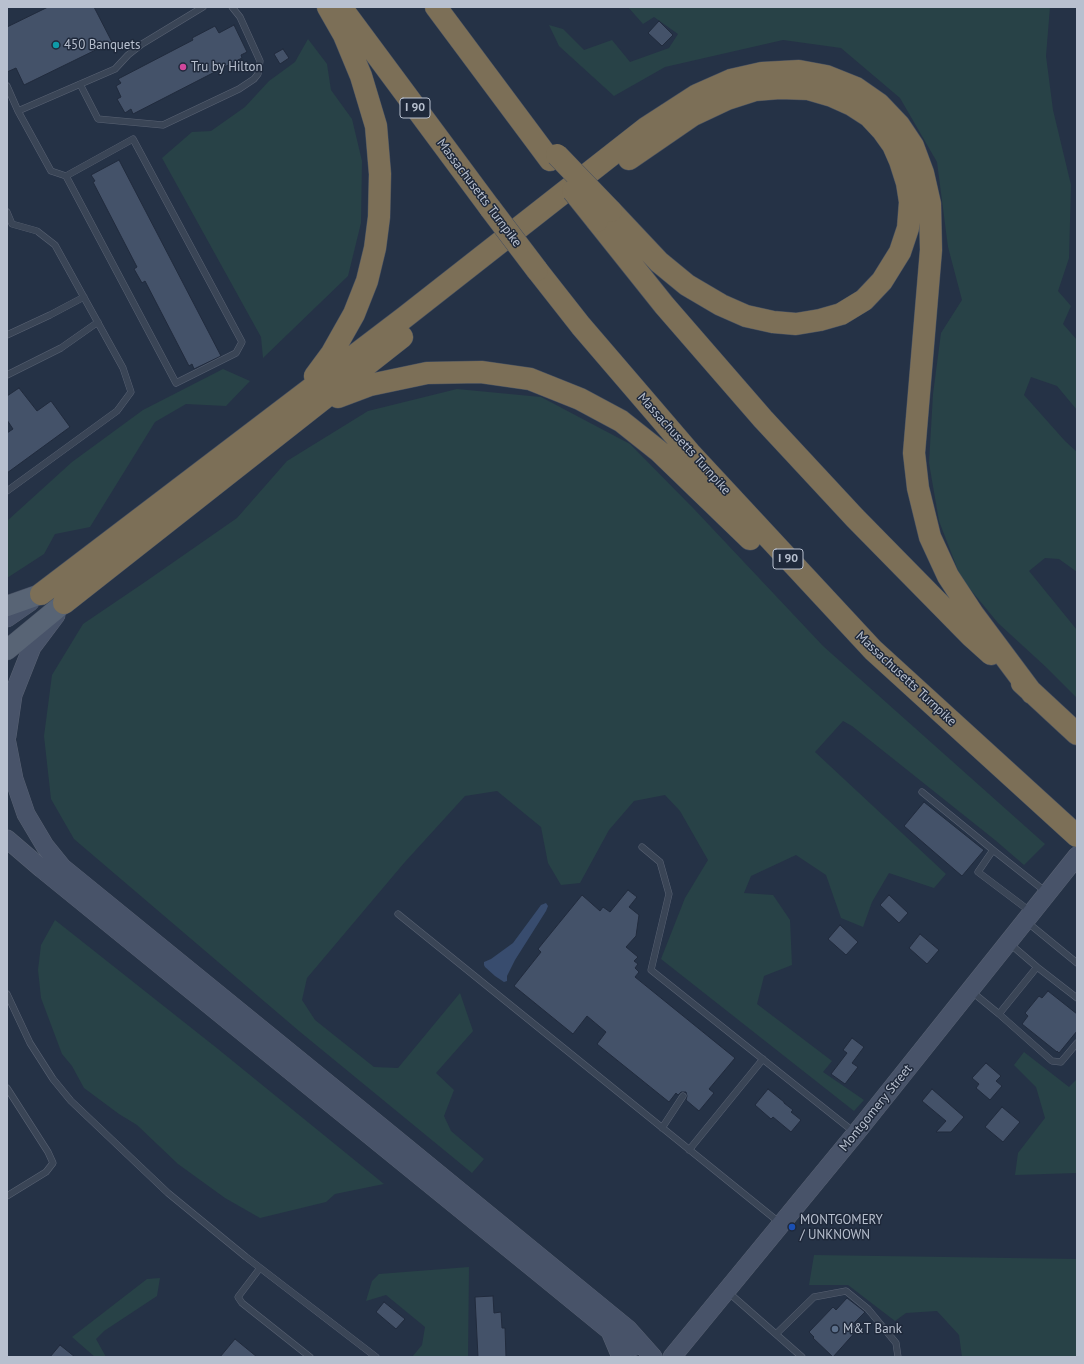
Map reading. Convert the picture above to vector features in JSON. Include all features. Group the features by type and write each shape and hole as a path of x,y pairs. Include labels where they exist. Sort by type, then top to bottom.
{"highway":[{"path":"310,400 332,353 354,314 367,281 376,248 380,217 380,174 376,126 361,76 344,35 328,7"},
{"name":"Massachusetts Turnpike","path":"342,7 537,270 581,326 690,453 873,650 1070,830"},
{"path":"436,7 502,97 604,216 664,305 763,419 855,518 971,636 1077,734"},
{"path":"64,603 310,400 405,317 646,128 697,95 731,80 762,73 799,72 826,76 856,88 878,104 899,126 913,146 923,173 930,204 931,250 914,453 918,488 930,537 948,576 973,614 1032,692"},
{"path":"41,594 462,289 638,152 693,115 727,99 755,90 780,88 808,89 832,96 852,106 869,116 883,131 893,145 907,183 910,202 908,228 900,252 882,281 864,300 841,314 820,320 796,324 773,322 746,316 721,306 687,285 604,216"},
{"path":"310,400 427,373 481,372 530,379 580,398 621,421 660,452 779,567 873,650"}],"main road":[{"path":"7,606 41,594"},
{"path":"7,618 41,594"},
{"path":"7,650 64,603"},
{"path":"7,736 13,695 32,647 64,603"},
{"path":"7,743 14,779 26,814 45,846 62,867 628,1329 653,1357"},
{"path":"7,839 610,1331 647,1357"},
{"name":"Montgomery Street","path":"672,1357 856,1132 1077,856"},
{"path":"610,1331 621,1357"}],"lane":[{"path":"18,111 115,69 128,55 142,44 203,7"},
{"path":"80,84 98,119 163,125 239,89 254,79 258,74 260,61 240,17 232,7"},
{"path":"7,86 18,111 51,171 66,176 176,383 236,353 242,342 133,139 66,176"},
{"path":"7,212 10,226 36,231 55,245 123,368 131,392 117,411 7,491"},
{"path":"7,335 84,297"},
{"path":"7,375 61,348 98,322"},
{"path":"922,792 1048,893"},
{"path":"642,847 660,862 669,894 651,970 856,1132"},
{"path":"994,850 978,872 1029,917 1077,963"},
{"path":"398,914 781,1224"},
{"path":"1008,942 1077,998"},
{"path":"999,1014 1037,967"},
{"path":"970,990 1052,1061 1061,1062 1077,1043"},
{"path":"7,994 30,1043 53,1079 71,1100 168,1193 260,1268 376,1357"},
{"path":"689,1150 763,1059"},
{"path":"7,1088 48,1152 53,1163 46,1172 7,1196"},
{"path":"662,1128 683,1096"},
{"path":"260,1268 238,1297 242,1304 310,1357"},
{"path":"726,1291 802,1357"},
{"path":"776,1334 814,1297 846,1291 868,1309 896,1343 898,1357"}],"green space":[{"path":"628,7 1050,7 1046,56 1053,110 1071,185 1069,258 1058,291 1071,306 1063,324 1077,340 1077,410 1057,386 1031,377 1024,395 1065,441 1077,452 1077,572 1059,559 1045,558 1029,571 1077,630 1077,698 998,623 961,578 939,521 929,463 933,394 941,333 962,300 948,247 937,162 900,98 841,48 783,40 665,67 614,96 559,46 549,25 563,29 584,50 612,40 630,62 669,48 678,34 654,17 643,24"},
{"path":"308,39 327,64 331,90 352,119 362,161 361,223 348,276 263,358 261,337 162,158 192,132 211,131 245,107 269,81 295,62"},
{"path":"223,369 250,381 226,406 186,404 155,422 90,527 55,534 44,554 7,578 7,521 72,462 143,410"},
{"path":"457,389 541,397 630,444 694,509 823,646 1045,844 1024,865 995,840 852,726 843,721 815,752 946,874 934,888 889,873 872,902 863,927 841,918 826,875 796,855 751,876 744,893 773,895 790,920 792,965 764,976 757,1004 832,1061 823,1072 864,1100 854,1111 661,959 685,898 708,860 680,811 665,795 634,801 609,830 580,883 561,885 548,863 541,827 497,791 465,796 404,863 307,978 302,1000 315,1020 374,1067 398,1068 460,993 473,1031 436,1073 454,1090 444,1116 451,1131 484,1159 472,1173 299,1031 74,839 51,799 44,736 52,675 83,624 237,518 287,461 368,411"},
{"path":"55,920 218,1049 384,1184 335,1194 326,1202 260,1218 225,1198 178,1164 137,1125 119,1114 84,1088 72,1066 62,1054 41,998 38,970 41,945"},
{"path":"1024,1052 1069,1087 1077,1079 1077,1173 1015,1175 1018,1153 1045,1118 1036,1087 1014,1065"},
{"path":"814,1255 1077,1259 1077,1357 962,1357 959,1335 937,1311 906,1313 895,1321 848,1285 809,1285"},
{"path":"469,1267 468,1357 412,1357 422,1345 425,1327 386,1295 366,1301 372,1281 379,1274"},
{"path":"160,1278 157,1296 104,1331 96,1339 106,1357 95,1357 72,1337 147,1279"}],"water":[{"path":"546,903 548,906 546,911 515,960 507,976 507,981 504,982 485,967 484,962 491,959 513,943 541,905"}],"building":[{"name":"450 Banquets","path":"48,7 94,7 112,42 24,85 16,68 7,72 7,27"},
{"path":"659,21 673,35 662,46 648,33"},
{"name":"Tru by Hilton","path":"234,25 247,52 241,55 242,58 133,114 131,109 125,113 117,99 121,97 116,86 121,83 118,79 193,40 192,38 215,26 219,33"},
{"path":"283,49 289,58 280,64 274,54"},
{"path":"119,160 221,356 194,369 192,364 189,366 145,281 142,283 134,269 137,267 93,182 95,181 91,175"},
{"path":"19,388 37,411 51,401 70,427 7,473 7,433 13,429 7,420 7,396"},
{"path":"924,802 984,850 962,876 904,826"},
{"path":"628,890 637,897 629,907 639,915 636,936 626,947 638,957 634,961 638,964 635,968 639,972 635,977 735,1058 709,1089 714,1093 699,1111 686,1100 686,1092 681,1092 678,1095 676,1093 669,1102 597,1044 606,1032 587,1016 573,1034 514,986 541,952 538,949 582,895 600,911 603,907 610,912"},
{"path":"889,895 908,913 899,923 880,905"},
{"path":"840,925 858,942 846,955 828,939"},
{"path":"920,934 939,950 927,964 909,948"},
{"path":"1048,991 1077,1014 1077,1031 1059,1053 1022,1024 1028,1016 1025,1013 1039,996 1042,998"},
{"path":"852,1038 864,1047 852,1063 858,1067 845,1084 831,1074 847,1053 843,1050"},
{"path":"986,1063 1001,1076 996,1081 1002,1086 990,1100 976,1088 979,1084 972,1078"},
{"path":"768,1089 793,1110 791,1112 801,1120 791,1132 773,1117 771,1119 755,1105"},
{"path":"932,1089 964,1117 951,1132 936,1132 946,1121 922,1101"},
{"path":"1002,1107 1020,1122 1003,1142 985,1127"},
{"path":"493,1296 494,1313 501,1312 502,1328 505,1328 506,1357 478,1357 475,1297"},
{"path":"847,1298 865,1312 853,1324 858,1329 833,1357 813,1338 814,1337 809,1332 833,1307 836,1310"},
{"path":"384,1302 405,1319 396,1329 376,1312"},
{"path":"235,1339 257,1357 220,1357"},
{"path":"60,1345 75,1357 50,1357"}],"place":[{"name":"450 Banquets","path":"56,45"},
{"name":"Tru by Hilton","path":"183,67"},
{"name":"MONTGOMERY / UNKNOWN","path":"792,1227"},
{"name":"M&T Bank","path":"835,1329"}]}
